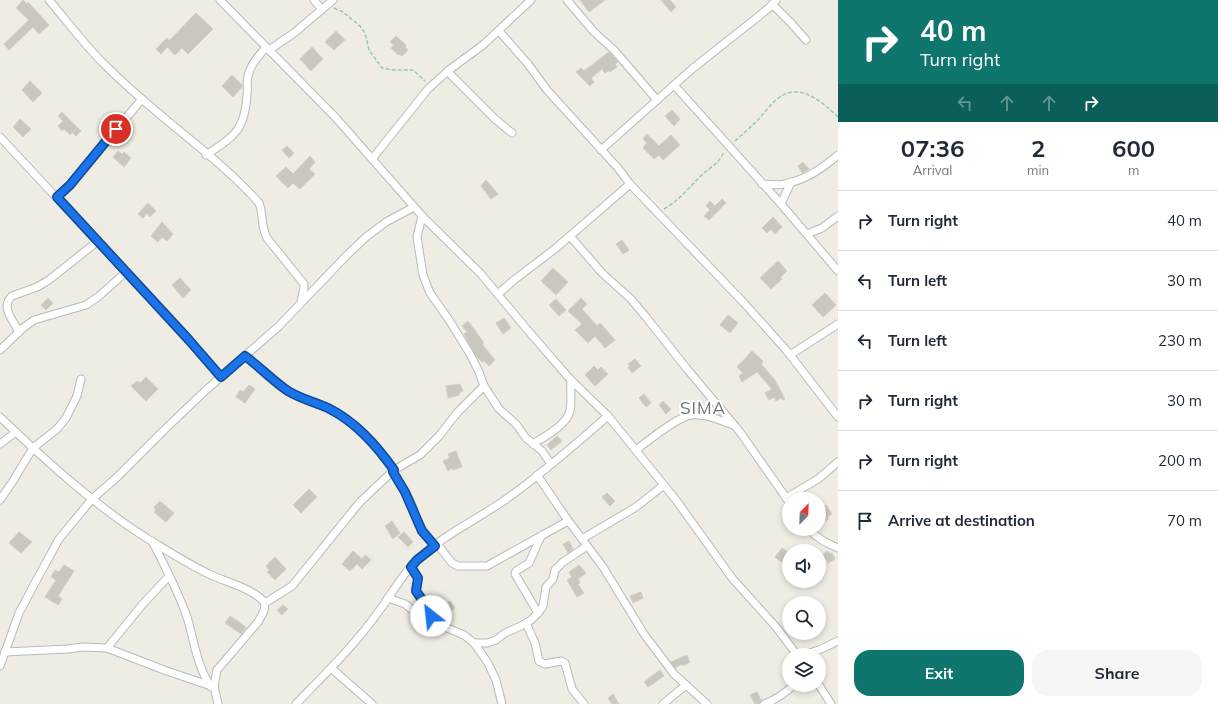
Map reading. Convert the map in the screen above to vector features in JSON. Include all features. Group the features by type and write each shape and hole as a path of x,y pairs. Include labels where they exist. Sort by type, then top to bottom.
{"street":[{"path":"49,0 102,62 142,99 230,174 259,203 261,208 263,230 304,284 304,292 300,305"},
{"path":"220,0 336,118 422,216 482,274 525,328 571,380 608,416 664,485 732,578 776,627 792,648"},
{"path":"206,155 234,135 240,127 243,121 247,95 247,80 251,66 268,49 294,33 327,5 314,0"},
{"path":"372,159 414,105 432,85 483,45 531,0"},
{"path":"567,0 594,32 614,50 657,100"},
{"path":"601,150 674,85 774,2 806,40"},
{"path":"499,31 528,64 547,90 630,184 744,303 790,355 838,417"},
{"path":"448,72 495,119 512,133"},
{"path":"674,85 781,204 838,271"},
{"path":"57,197 70,185 142,99"},
{"path":"1,140 98,241 221,377"},
{"path":"762,184 783,184 807,176 838,155"},
{"path":"781,204 791,182"},
{"path":"498,294 570,236 630,184"},
{"path":"0,666 19,613 59,539 92,499 115,479 163,431 300,305 366,237 386,222 414,207"},
{"path":"422,216 417,237 419,257 423,275 430,293 470,354 484,386 499,409 516,424 526,438 542,451 551,464"},
{"path":"807,234 822,228 838,216"},
{"path":"570,236 602,273 619,287 636,305 669,344 687,369 734,425 782,492"},
{"path":"19,332 6,312 6,301 12,296 38,287 49,280 98,241"},
{"path":"0,350 34,320 86,305 98,297 126,272"},
{"path":"790,355 838,324"},
{"path":"245,356 288,391 328,408 361,430 376,444 394,471 422,531 452,563 458,566 486,566 494,563 568,521"},
{"path":"0,500 33,448 57,429 66,418 77,396 81,379"},
{"path":"533,444 560,425 567,418 570,411 571,402 571,380"},
{"path":"265,603 292,586 360,502 394,471 420,454 439,436 457,413 484,386"},
{"path":"636,450 656,435 684,418 692,415 709,417 734,425"},
{"path":"296,704 332,668 348,649 379,612 417,560 455,530 502,502 551,464 608,416"},
{"path":"0,417 33,448 109,513 152,541 209,574 245,589 261,598 265,603 264,611 258,622 217,670 214,686 218,704"},
{"path":"0,444 16,432"},
{"path":"799,492 838,462"},
{"path":"537,475 568,521 603,567 644,634 674,674 707,704"},
{"path":"582,539 636,507 664,485"},
{"path":"538,613 515,574 516,571 529,562 541,536"},
{"path":"816,536 826,543 838,548"},
{"path":"152,541 187,617 199,661 215,694"},
{"path":"474,643 487,643 496,640 505,633 526,623 538,613 543,606 546,587 553,579 555,570 563,562 587,546"},
{"path":"411,567 418,578 416,591 428,608 432,620"},
{"path":"107,648 142,605 169,576"},
{"path":"388,598 405,604 421,617 432,620 464,634 474,643 488,664 496,680 502,704"},
{"path":"526,623 535,643 539,661 545,664 561,661 565,663 572,689 584,704"},
{"path":"823,648 838,641"},
{"path":"5,652 82,647 107,648 210,686"},
{"path":"332,668 372,704"},
{"path":"663,704 686,684"},
{"path":"764,704 785,692"},
{"path":"823,692 831,704"}],"path":[{"path":"327,5 343,12 360,26 365,33 369,50 382,68 392,70 413,70 432,85"},
{"path":"657,213 680,198 718,162 728,145 786,92 796,91 815,98 838,116"}],"building":[{"path":"23,0 27,4 28,2 49,25 39,34 33,27 9,50 4,44 29,20 16,8"},
{"path":"580,0 605,0 589,12"},
{"path":"661,0 670,0 676,7 671,12"},
{"path":"196,13 213,29 188,54 182,48 175,55 167,47 161,54 156,49 167,38 169,41"},
{"path":"336,31 345,40 334,50 325,42"},
{"path":"396,36 406,45 405,47 408,50 402,56 399,54 398,55 391,48 394,45 390,42"},
{"path":"312,47 323,59 311,71 300,59"},
{"path":"609,52 618,62 615,64 617,67 610,72 608,71 605,73 602,69 591,78 594,82 590,86 576,72 581,68 584,71"},
{"path":"232,75 242,85 233,97 222,86"},
{"path":"30,81 42,93 33,102 22,90"},
{"path":"672,110 680,119 674,126 665,116"},
{"path":"62,112 81,131 76,136 72,132 70,135 64,129 62,131 58,126 63,121 58,116"},
{"path":"20,119 31,129 23,137 13,127"},
{"path":"647,134 659,146 671,135 680,145 663,160 659,155 654,159 643,148 647,143 643,139"},
{"path":"287,146 294,153 289,158 282,150"},
{"path":"118,151 122,154 124,152 131,158 124,167 113,157"},
{"path":"310,156 315,162 309,169 315,174 300,189 293,183 288,188 276,176 286,167 293,174"},
{"path":"803,162 809,169 802,173 798,166"},
{"path":"486,180 498,194 491,199 481,186"},
{"path":"722,199 726,203 709,220 704,216 710,210 706,206 710,201 715,206"},
{"path":"148,203 156,211 150,217 147,213 143,218 138,214"},
{"path":"773,217 782,227 775,234 771,229 767,233 762,228"},
{"path":"162,222 173,234 167,241 162,237 158,242 151,236"},
{"path":"622,240 629,250 623,254 616,244"},
{"path":"778,261 787,271 780,278 782,279 771,289 760,278"},
{"path":"553,268 568,282 556,295 541,281"},
{"path":"180,278 191,290 183,298 172,285"},
{"path":"825,293 836,305 823,317 812,305"},
{"path":"48,298 53,303 46,310 41,305"},
{"path":"581,298 587,304 582,309 597,326 600,323 615,340 605,348 595,336 588,343 575,330 582,324 568,311"},
{"path":"556,299 566,310 559,316 549,305"},
{"path":"728,315 738,323 730,333 720,325"},
{"path":"504,318 511,328 503,334 496,323"},
{"path":"468,321 484,343 482,344 495,360 489,366 476,356 464,334 467,332 462,326"},
{"path":"752,351 763,361 761,364 775,380 785,399 783,400 781,398 776,401 774,397 769,400 765,393 772,389 757,372 742,382 739,376 743,373 737,367"},
{"path":"635,359 641,366 632,373 628,367 630,366 628,364"},
{"path":"594,366 598,370 601,367 608,374 595,386 585,375"},
{"path":"146,377 158,389 146,401 131,386 137,381 140,383"},
{"path":"460,384 463,391 459,393 459,395 448,398 446,386"},
{"path":"249,385 255,389 245,403 236,397 240,390 243,392"},
{"path":"644,394 651,403 646,407 639,398"},
{"path":"663,401 671,409 666,414 659,405"},
{"path":"557,436 562,441 551,450 547,445"},
{"path":"456,451 462,467 453,470 452,468 448,471 443,461 450,458 448,454"},
{"path":"309,489 317,497 301,513 293,505"},
{"path":"607,493 615,501 610,506 602,497"},
{"path":"160,501 174,513 166,522 154,512 156,510 154,507"},
{"path":"826,505 832,514 827,517 828,519 826,520"},
{"path":"392,521 400,533 393,539 385,526"},
{"path":"19,532 32,542 21,553 9,543"},
{"path":"404,532 413,542 408,547 398,537"},
{"path":"569,541 573,549 568,553 563,544"},
{"path":"782,548 782,562 775,557"},
{"path":"353,551 362,559 365,555 371,560 362,569 357,564 350,571 342,564"},
{"path":"828,551 830,554 832,553 835,559 828,563 826,559 826,552"},
{"path":"275,557 286,569 275,580 267,572 269,570 266,566"},
{"path":"64,565 74,571 58,596 62,599 58,605 45,597 56,580 51,577 55,570 59,572"},
{"path":"579,565 586,573 578,579 580,583 578,584 584,593 577,597 567,580 572,577 569,572"},
{"path":"641,592 643,598 633,603 630,596"},
{"path":"450,601 455,608 447,613 442,606"},
{"path":"283,605 288,609 282,615 277,610"},
{"path":"230,616 246,627 241,634 225,623"},
{"path":"687,655 690,662 675,668 671,662"},
{"path":"660,670 664,676 648,687 644,682"},
{"path":"757,692 761,700 759,704 755,704 750,695"},
{"path":"613,694 619,704 612,704 608,698"}],"district":[{"name":"SIMA","path":"703,407"}],"route":[{"path":"116,129 70,185 57,197 189,340 221,377 245,356 288,391 328,408 361,430 376,444 394,470 393,472 402,485 422,531 435,546 417,560 411,567 418,578 416,591 428,608 431,616"}]}
